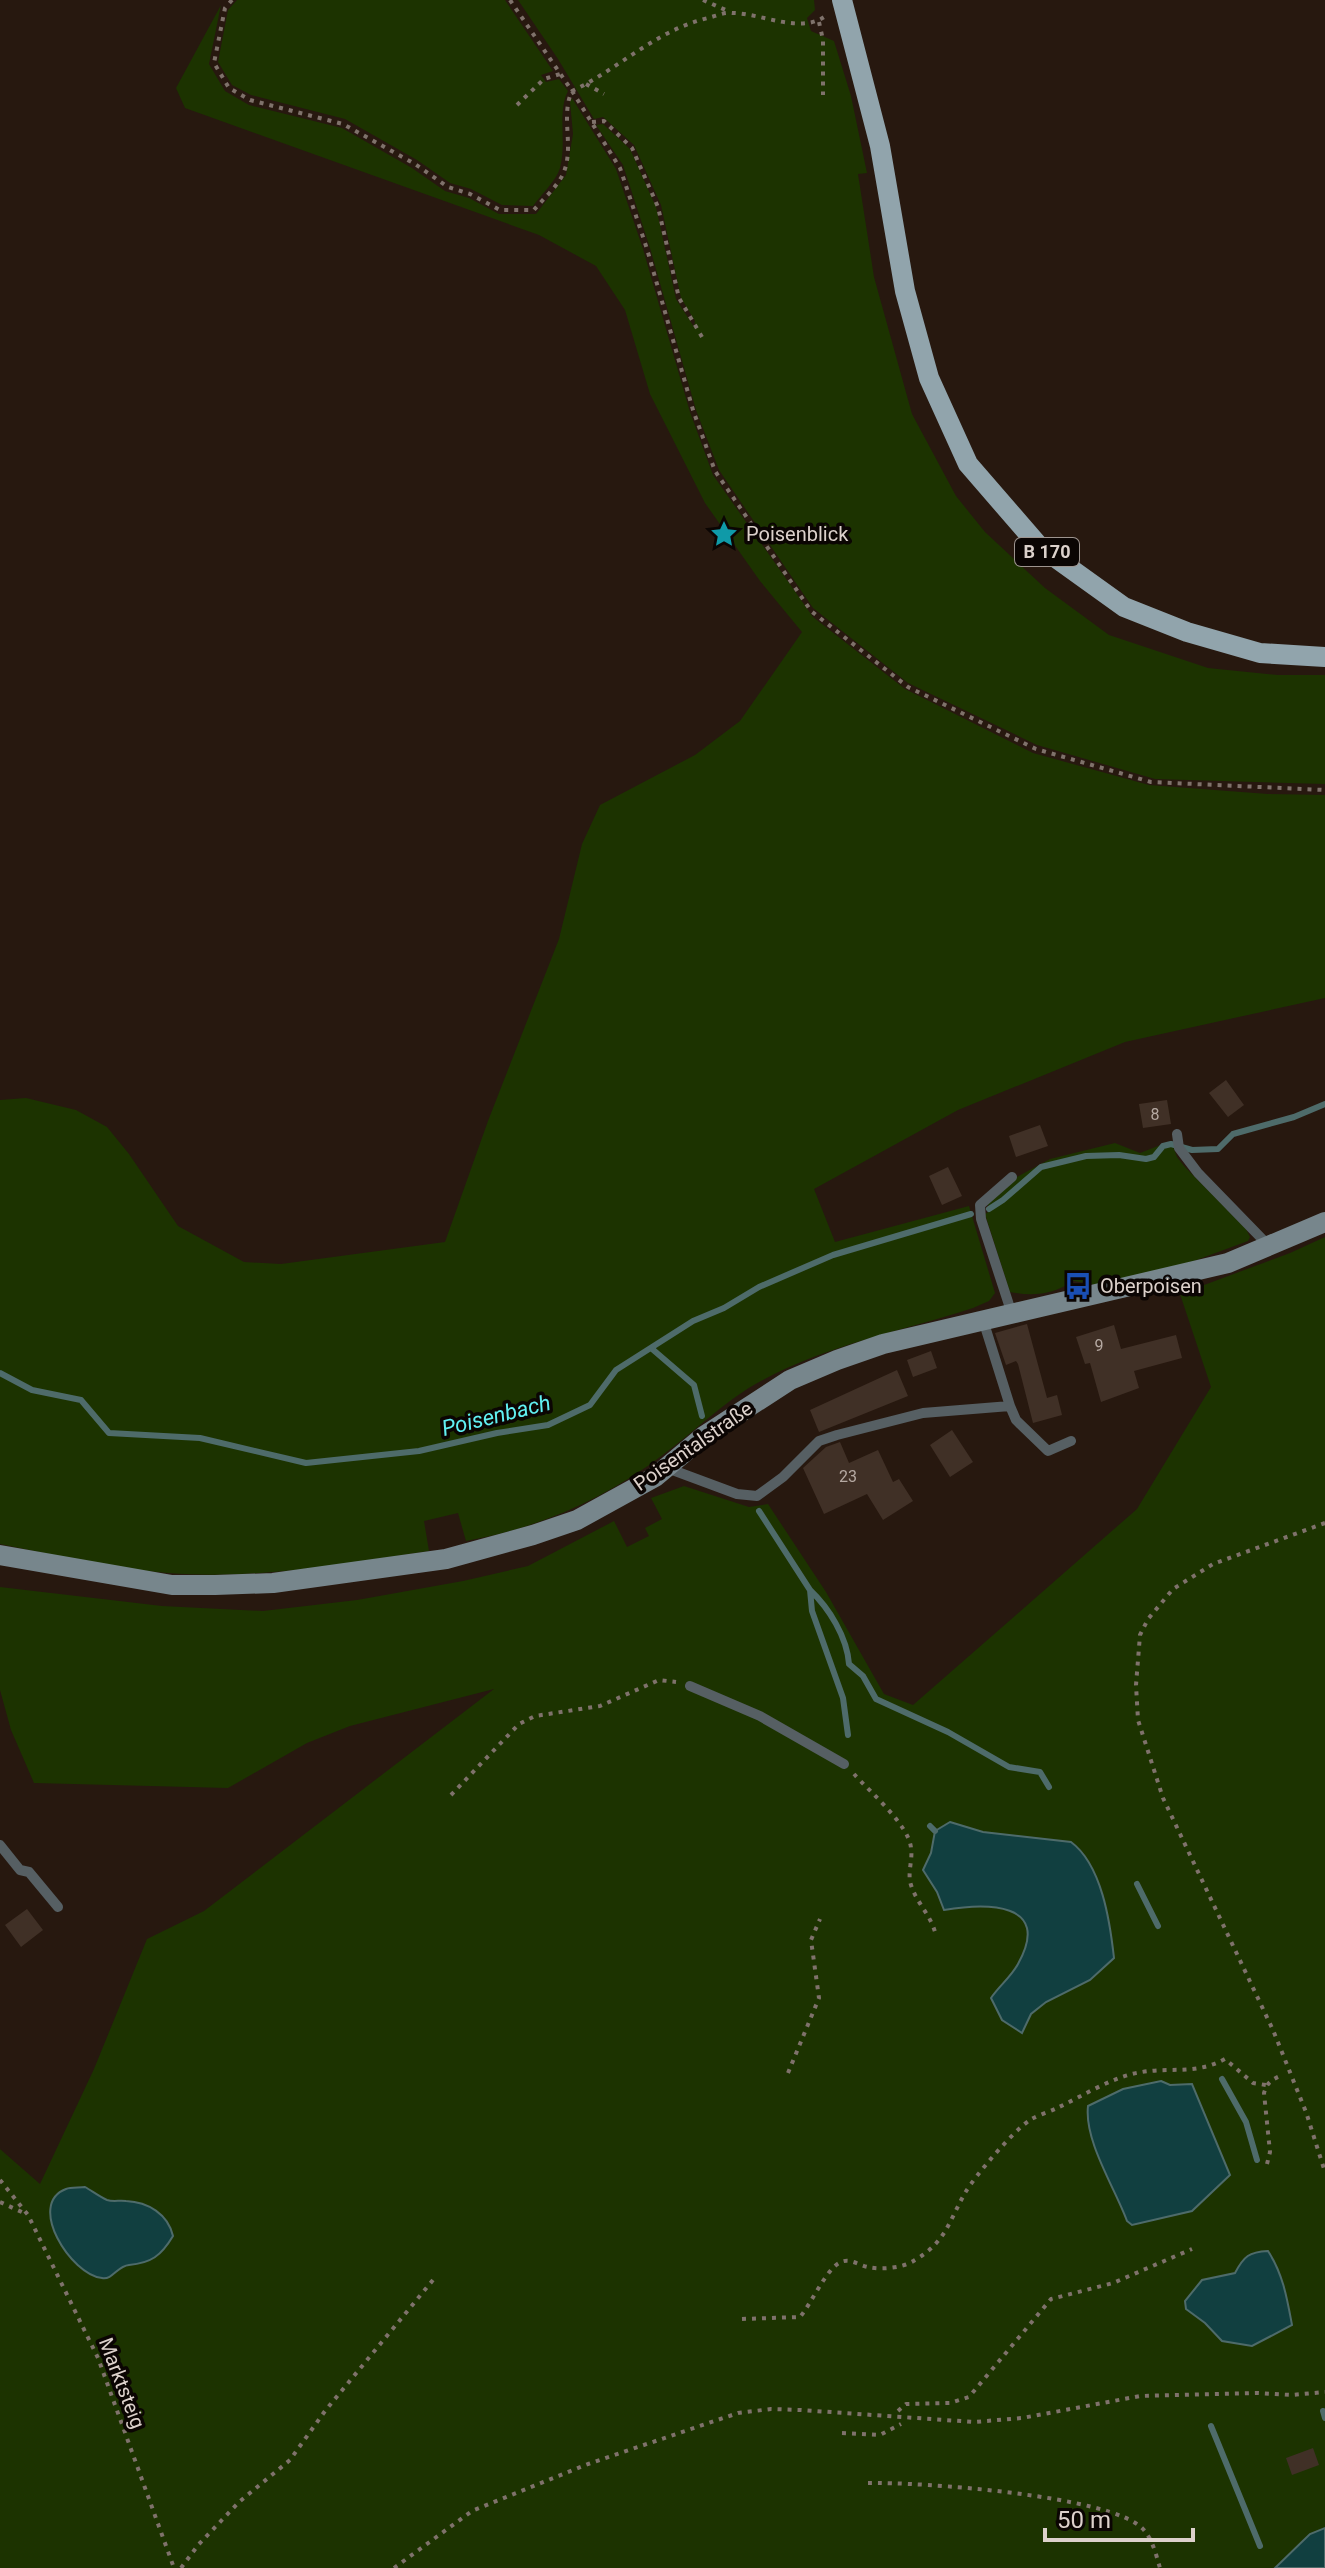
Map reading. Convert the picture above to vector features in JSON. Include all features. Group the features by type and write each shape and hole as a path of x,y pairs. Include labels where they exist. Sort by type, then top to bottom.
{"main road":[{"name":"B 170","path":"842,0 880,146 905,291 929,378 968,464 1039,546 1124,607 1187,632 1260,653 1325,657"},
{"name":"Poisentalstraße","path":"0,1555 172,1585 273,1583 446,1559 577,1520 667,1468 704,1436 790,1380 883,1344 1228,1263 1325,1222"}],"lane":[{"path":"1177,1134 1179,1148 1198,1173 1269,1246"},
{"path":"1012,1177 980,1205 981,1219 1012,1314"},
{"path":"983,1320 1016,1420 1048,1451 1071,1441"},
{"path":"667,1468 737,1494 757,1496 783,1477 819,1441 923,1413 1010,1406"},
{"path":"690,1686 760,1716 844,1764"},
{"path":"0,1845 20,1870 29,1872 58,1907"}],"path":[{"path":"232,0 225,8 214,63 229,88 250,100 343,124 415,164 448,187 470,194 500,210 534,210 564,174 569,134 567,102 572,91 683,24 730,12"},
{"path":"510,0 620,168 647,249 693,410 715,471 811,611 908,687 1036,749 1151,782 1325,790"},
{"path":"703,0 730,12 806,24 819,22 823,40 823,95"},
{"path":"517,105 544,79 560,74"},
{"path":"586,84 604,94"},
{"path":"592,122 604,121 632,148 658,207 679,298 705,342"},
{"path":"1325,1523 1213,1564 1173,1589 1148,1619 1140,1635 1136,1685 1138,1720 1163,1798 1273,2030 1306,2112 1325,2172"},
{"path":"451,1795 519,1724 535,1716 600,1706 659,1680 690,1686"},
{"path":"844,1764 906,1832 912,1847 910,1883 932,1919 936,1936"},
{"path":"788,2073 819,1998 811,1940 820,1919"},
{"path":"742,2319 800,2317 813,2302 826,2275 839,2263 851,2261 868,2267 892,2268 913,2262 937,2243 954,2220 971,2185 1014,2134 1030,2120 1087,2093 1140,2072 1209,2068 1225,2059 1253,2083 1266,2085"},
{"path":"1267,2164 1270,2152 1264,2093 1266,2085 1280,2076"},
{"name":"Marktsteig","path":"0,2180 28,2215 98,2358 174,2568"},
{"path":"0,2202 28,2215"},
{"path":"898,2411 906,2404 950,2403 969,2397 1051,2299 1113,2283 1192,2249"},
{"path":"181,2568 239,2502 290,2460 325,2411 433,2280"},
{"path":"394,2568 472,2511 588,2464 738,2413 786,2409 974,2422 1022,2418 1140,2396 1291,2395 1324,2389"},
{"path":"842,2433 880,2435 901,2424"},
{"path":"868,2483 961,2486 1102,2509 1127,2518 1142,2528 1152,2541 1160,2568"}],"green space":[{"path":"237,0 505,0 553,71 541,75 546,82 559,79 568,91 563,108 562,158 558,173 533,206 502,205 471,189 450,183 417,160 345,119 251,95 232,85 218,62 228,10"},
{"path":"518,0 814,0 815,10 807,18 811,31 834,41 851,96 867,173 858,174 874,277 912,414 956,496 985,532 1045,588 1109,635 1208,668 1278,675 1325,675 1325,784 1155,779 1037,745 908,683 813,608 719,470 696,410 623,165 596,125 603,124 630,149 656,207 676,299 694,327 695,321 681,298 661,205 634,145 603,117 594,119"},
{"path":"221,5 209,64 225,91 249,105 342,128 412,168 445,191 469,198 499,214 536,214 566,175 573,134 572,98 616,169 643,249 690,412 713,475 813,617 905,689 1033,753 1149,785 1325,795 1325,998 1125,1042 958,1110 814,1189 835,1242 969,1206 995,1293 989,1301 838,1348 786,1368 736,1397 642,1470 595,1498 545,1520 466,1541 458,1513 424,1521 429,1551 299,1570 201,1575 126,1568 0,1544 0,1100 26,1098 76,1110 107,1127 178,1226 244,1262 281,1264 445,1242 559,939 582,844 600,805 695,755 740,721 802,632 760,581 705,503 650,394 625,310 596,266 539,235 185,108 176,88"},
{"path":"1171,1141 1184,1166 1246,1229 1250,1237 1248,1241 1191,1262 1096,1285 1074,1281 1045,1293 1010,1292 985,1214 990,1211 987,1202 1015,1178 1050,1159 1115,1143 1140,1153"},
{"path":"1325,1237 1325,2568 0,2568 0,2149 40,2184 94,2069 147,1939 204,1911 494,1689 350,1726 307,1743 228,1788 34,1783 11,1730 0,1690 0,1587 162,1606 263,1611 357,1600 528,1566 614,1521 627,1547 649,1536 645,1528 662,1519 651,1498 684,1486 749,1507 768,1504 826,1592 884,1694 913,1705 1137,1509 1211,1387 1180,1294"}],"water":[{"path":"950,1822 983,1832 1071,1842 1090,1865 1103,1895 1114,1958 1090,1980 1046,2002 1031,2014 1022,2033 1002,2020 991,1998 1015,1969 1027,1943 1027,1928 1021,1917 995,1907 944,1910 923,1870 931,1853 935,1831"},
{"path":"1161,2081 1170,2085 1192,2084 1230,2175 1192,2211 1132,2225 1127,2221 1095,2149 1088,2106 1123,2089"},
{"path":"85,2187 107,2200 134,2202 149,2207 167,2221 173,2236 160,2253 149,2260 125,2266 106,2278 90,2274 66,2252 57,2238 50,2209 55,2197 66,2189"},
{"path":"1268,2251 1281,2277 1292,2325 1252,2346 1222,2341 1186,2309 1185,2301 1202,2280 1235,2273 1248,2256"},
{"path":"1325,2528 1325,2568 1275,2568 1310,2534"}],"building":[{"path":"1226,1080 1244,1105 1228,1117 1209,1093"},
{"path":"1167,1100 1171,1124 1143,1128 1139,1104"},
{"path":"1040,1125 1048,1146 1016,1157 1009,1136"},
{"path":"948,1167 962,1196 942,1205 929,1176"},
{"path":"1027,1324 1047,1398 1057,1395 1062,1415 1033,1423 1018,1364 1016,1361 1006,1365 995,1333"},
{"path":"1114,1325 1121,1349 1176,1335 1182,1358 1134,1371 1139,1388 1101,1402 1090,1363 1085,1364 1076,1337"},
{"path":"931,1351 937,1368 913,1377 907,1360"},
{"path":"897,1370 908,1396 819,1432 810,1410"},
{"path":"952,1430 973,1462 950,1477 930,1445"},
{"path":"840,1442 849,1463 878,1450 893,1482 899,1479 913,1501 883,1520 867,1494 824,1514 803,1468 826,1447"},
{"path":"27,1909 43,1930 21,1947 5,1925"},
{"path":"1313,2448 1319,2465 1292,2475 1286,2458"}],"waterway":[{"name":"Poisenbach","path":"989,1209 1041,1167 1086,1156 1119,1155 1146,1159 1154,1157 1163,1146 1171,1144 1192,1150 1218,1149 1233,1134 1294,1117 1325,1104"},
{"name":"Poisenbach","path":"0,1373 32,1390 81,1400 109,1433 200,1438 306,1463 419,1451 548,1425 590,1405 616,1370 693,1321 724,1308 759,1287 833,1255 971,1214"},
{"path":"651,1348 694,1385 702,1416"},
{"path":"759,1511 810,1590 812,1611 843,1698 848,1735"},
{"path":"810,1590 836,1624 849,1664 863,1676 876,1699 948,1732 1009,1767 1040,1772 1049,1787"},
{"path":"930,1826 935,1831"},
{"path":"1137,1884 1158,1926"},
{"path":"1222,2079 1246,2122 1257,2160"},
{"path":"1323,2411 1325,2418"},
{"path":"1211,2426 1260,2546"}],"place":[{"name":"Poisenblick","path":"724,534"},
{"name":"Oberpoisen","path":"1078,1286"}]}
